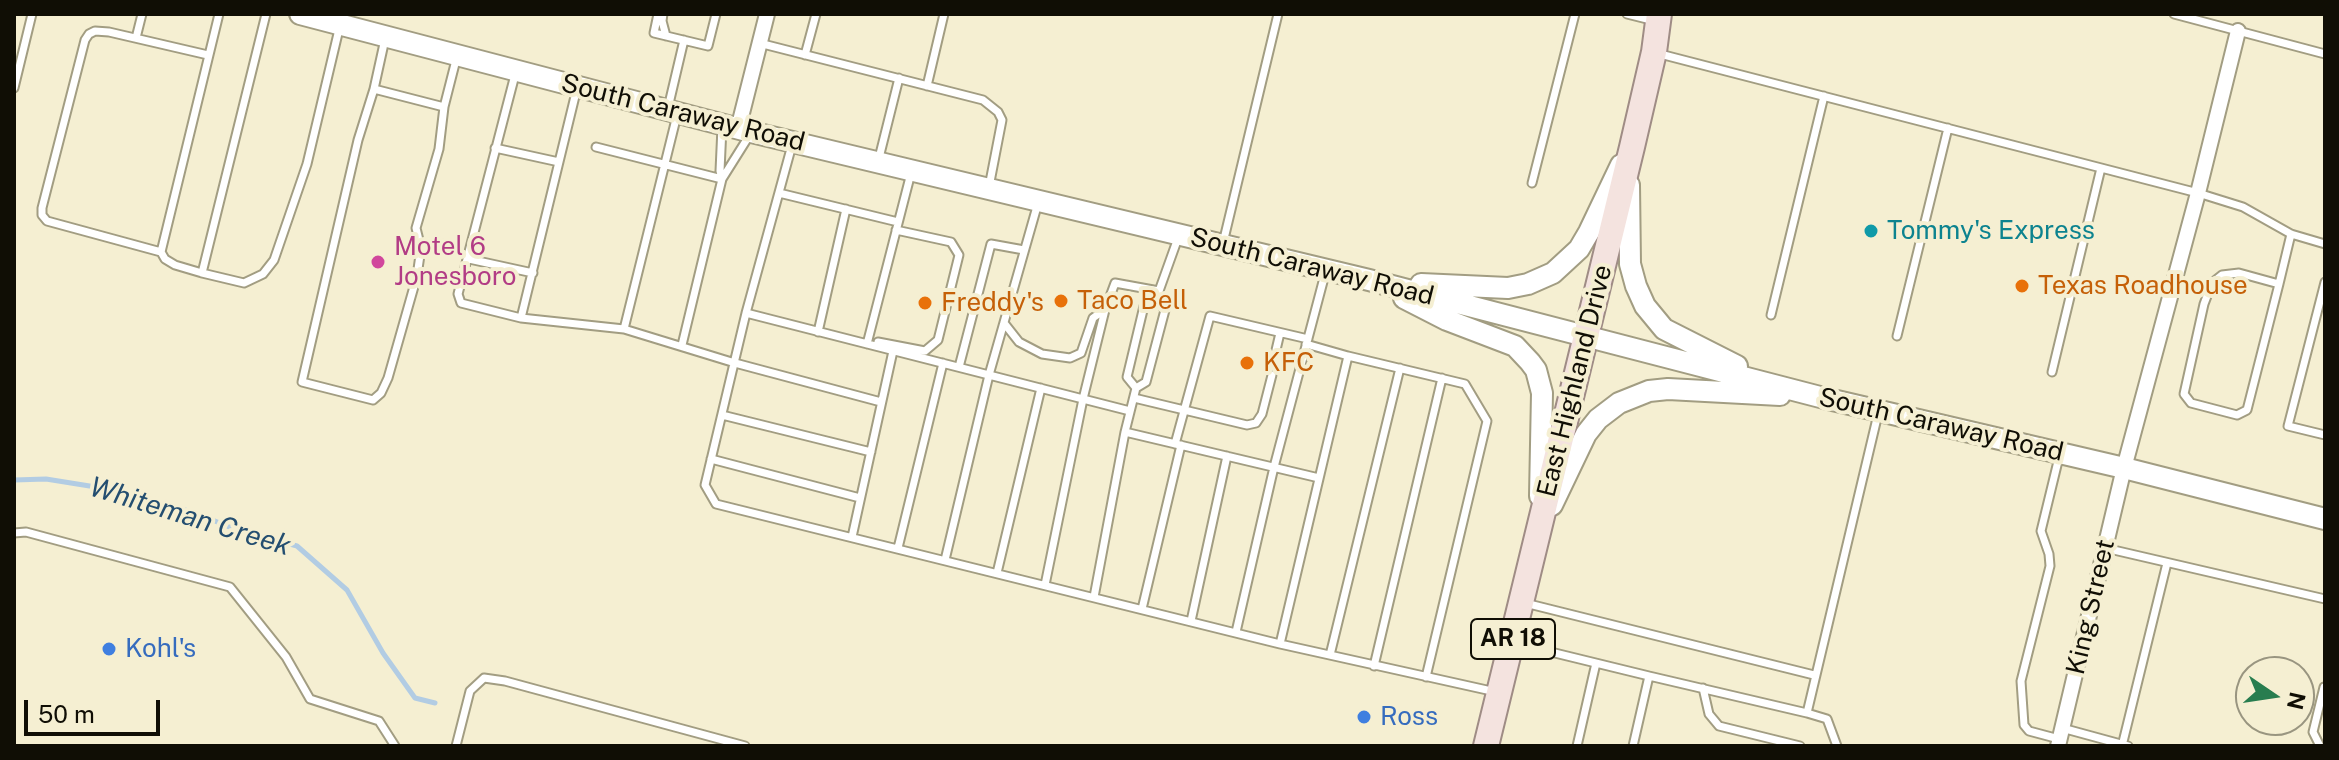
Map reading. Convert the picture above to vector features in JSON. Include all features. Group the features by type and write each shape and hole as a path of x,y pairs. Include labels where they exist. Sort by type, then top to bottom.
{"main road":[{"name":"South Caraway Road","path":"300,14 335,20 737,129 1369,280 1824,398 2325,519"},
{"name":"East Highland Drive","path":"1486,746 1629,158 1654,52 1658,18"},
{"path":"1369,280 1493,288 1541,280 1579,249 1629,158"},
{"path":"1629,158 1630,264 1636,286 1654,319 1664,329 1743,369 1824,398"},
{"path":"1369,280 1447,320 1515,346 1536,370 1542,393 1539,532"},
{"path":"1539,532 1586,434 1598,419 1619,403 1649,391 1668,389 1824,398"}],"street":[{"path":"737,129 767,14"},
{"name":"King Street","path":"2060,738 2124,468 2238,31"}],"lane":[{"path":"14,88 32,14"},
{"path":"136,38 142,14"},
{"path":"219,14 161,252 165,259 175,265 244,283 263,274 274,260 307,164 335,20"},
{"path":"202,273 266,14"},
{"path":"661,14 666,36 708,46 716,14"},
{"path":"805,55 816,14"},
{"path":"927,86 944,14"},
{"path":"1223,245 1278,14"},
{"path":"1532,183 1575,14"},
{"path":"1627,14 1658,18"},
{"path":"2174,14 2325,54"},
{"path":"161,252 47,221 42,215 85,40 95,31 208,55"},
{"path":"386,35 358,140 302,382 373,400 381,393 417,276 421,248 416,228 439,149 444,107 457,54"},
{"path":"624,329 664,164 684,40"},
{"path":"759,43 983,100 998,112 1001,128 988,189"},
{"path":"1654,52 2198,193 2243,207 2291,234 2325,244"},
{"path":"516,70 458,294 461,303 521,318 624,329 881,402"},
{"path":"878,162 899,78"},
{"path":"521,318 577,86"},
{"path":"374,89 444,107"},
{"path":"1771,315 1824,96"},
{"path":"1897,336 1948,128"},
{"path":"722,179 720,171 737,129"},
{"path":"682,345 737,129"},
{"path":"792,142 746,313 705,485 716,504 1280,644 1498,693"},
{"path":"596,147 722,179"},
{"path":"495,148 559,162"},
{"path":"2052,372 2101,168"},
{"path":"868,342 912,170"},
{"path":"746,313 818,332 925,351 938,340 959,255 951,242 846,209 779,193"},
{"path":"945,560 989,375 1038,201"},
{"path":"818,332 846,209"},
{"path":"2279,284 2239,273 2222,275 2212,283 2204,304 2184,394 2191,403 2237,415 2247,410 2279,284 2291,234"},
{"path":"1136,388 1127,377 1144,306 1158,295 1179,235"},
{"path":"959,367 991,244 1024,250"},
{"path":"469,259 533,273"},
{"path":"1236,632 1274,467 1326,270"},
{"path":"2325,282 2288,426 2325,435"},
{"path":"1045,585 1083,399 1105,310 1115,283 1158,295 1165,310 1146,382 1136,388 1130,411 1094,597"},
{"path":"1004,323 1019,342 1042,354 1070,358 1081,353 1093,318 1105,310"},
{"path":"1142,609 1185,409 1210,316 1280,333 1348,356 1465,384 1487,421 1426,677"},
{"path":"1276,350 1280,333"},
{"path":"868,342 1130,411"},
{"path":"852,537 893,351"},
{"path":"1280,644 1348,356"},
{"path":"898,548 943,363"},
{"path":"1330,655 1400,368"},
{"path":"1134,398 1247,425 1256,423 1262,414 1272,375"},
{"path":"1374,666 1442,378"},
{"path":"997,573 1041,388"},
{"path":"1807,713 1879,411"},
{"path":"722,415 871,452"},
{"path":"1125,432 1319,478"},
{"path":"2060,453 2041,531 2050,566 2021,681 2024,725 2029,731 2124,746 2167,563"},
{"path":"1191,621 1227,456"},
{"path":"711,459 860,498"},
{"path":"14,533 26,532 230,587 286,657 310,699 379,721 395,746"},
{"path":"2105,548 2325,599"},
{"path":"1522,602 1814,675"},
{"path":"1512,643 1827,719 1837,746"},
{"path":"1577,746 1596,663"},
{"path":"1633,746 1649,676"},
{"path":"456,746 470,691 484,678 745,746"},
{"path":"2320,746 2313,732 2324,687"},
{"path":"1703,688 1709,714 1719,726 1800,746"}],"waterway":[{"name":"Whiteman Creek","path":"14,480 46,479 102,488 196,513 229,527 297,546 347,590 383,653 415,698 435,703"}],"place":[{"name":"Tommy's Express","path":"1871,231"},
{"name":"Motel 6 Jonesboro","path":"378,262"},
{"name":"Texas Roadhouse","path":"2022,286"},
{"name":"Taco Bell","path":"1061,301"},
{"name":"Freddy's","path":"925,303"},
{"name":"KFC","path":"1247,363"},
{"name":"Kohl's","path":"109,649"},
{"name":"Ross","path":"1364,717"}]}
